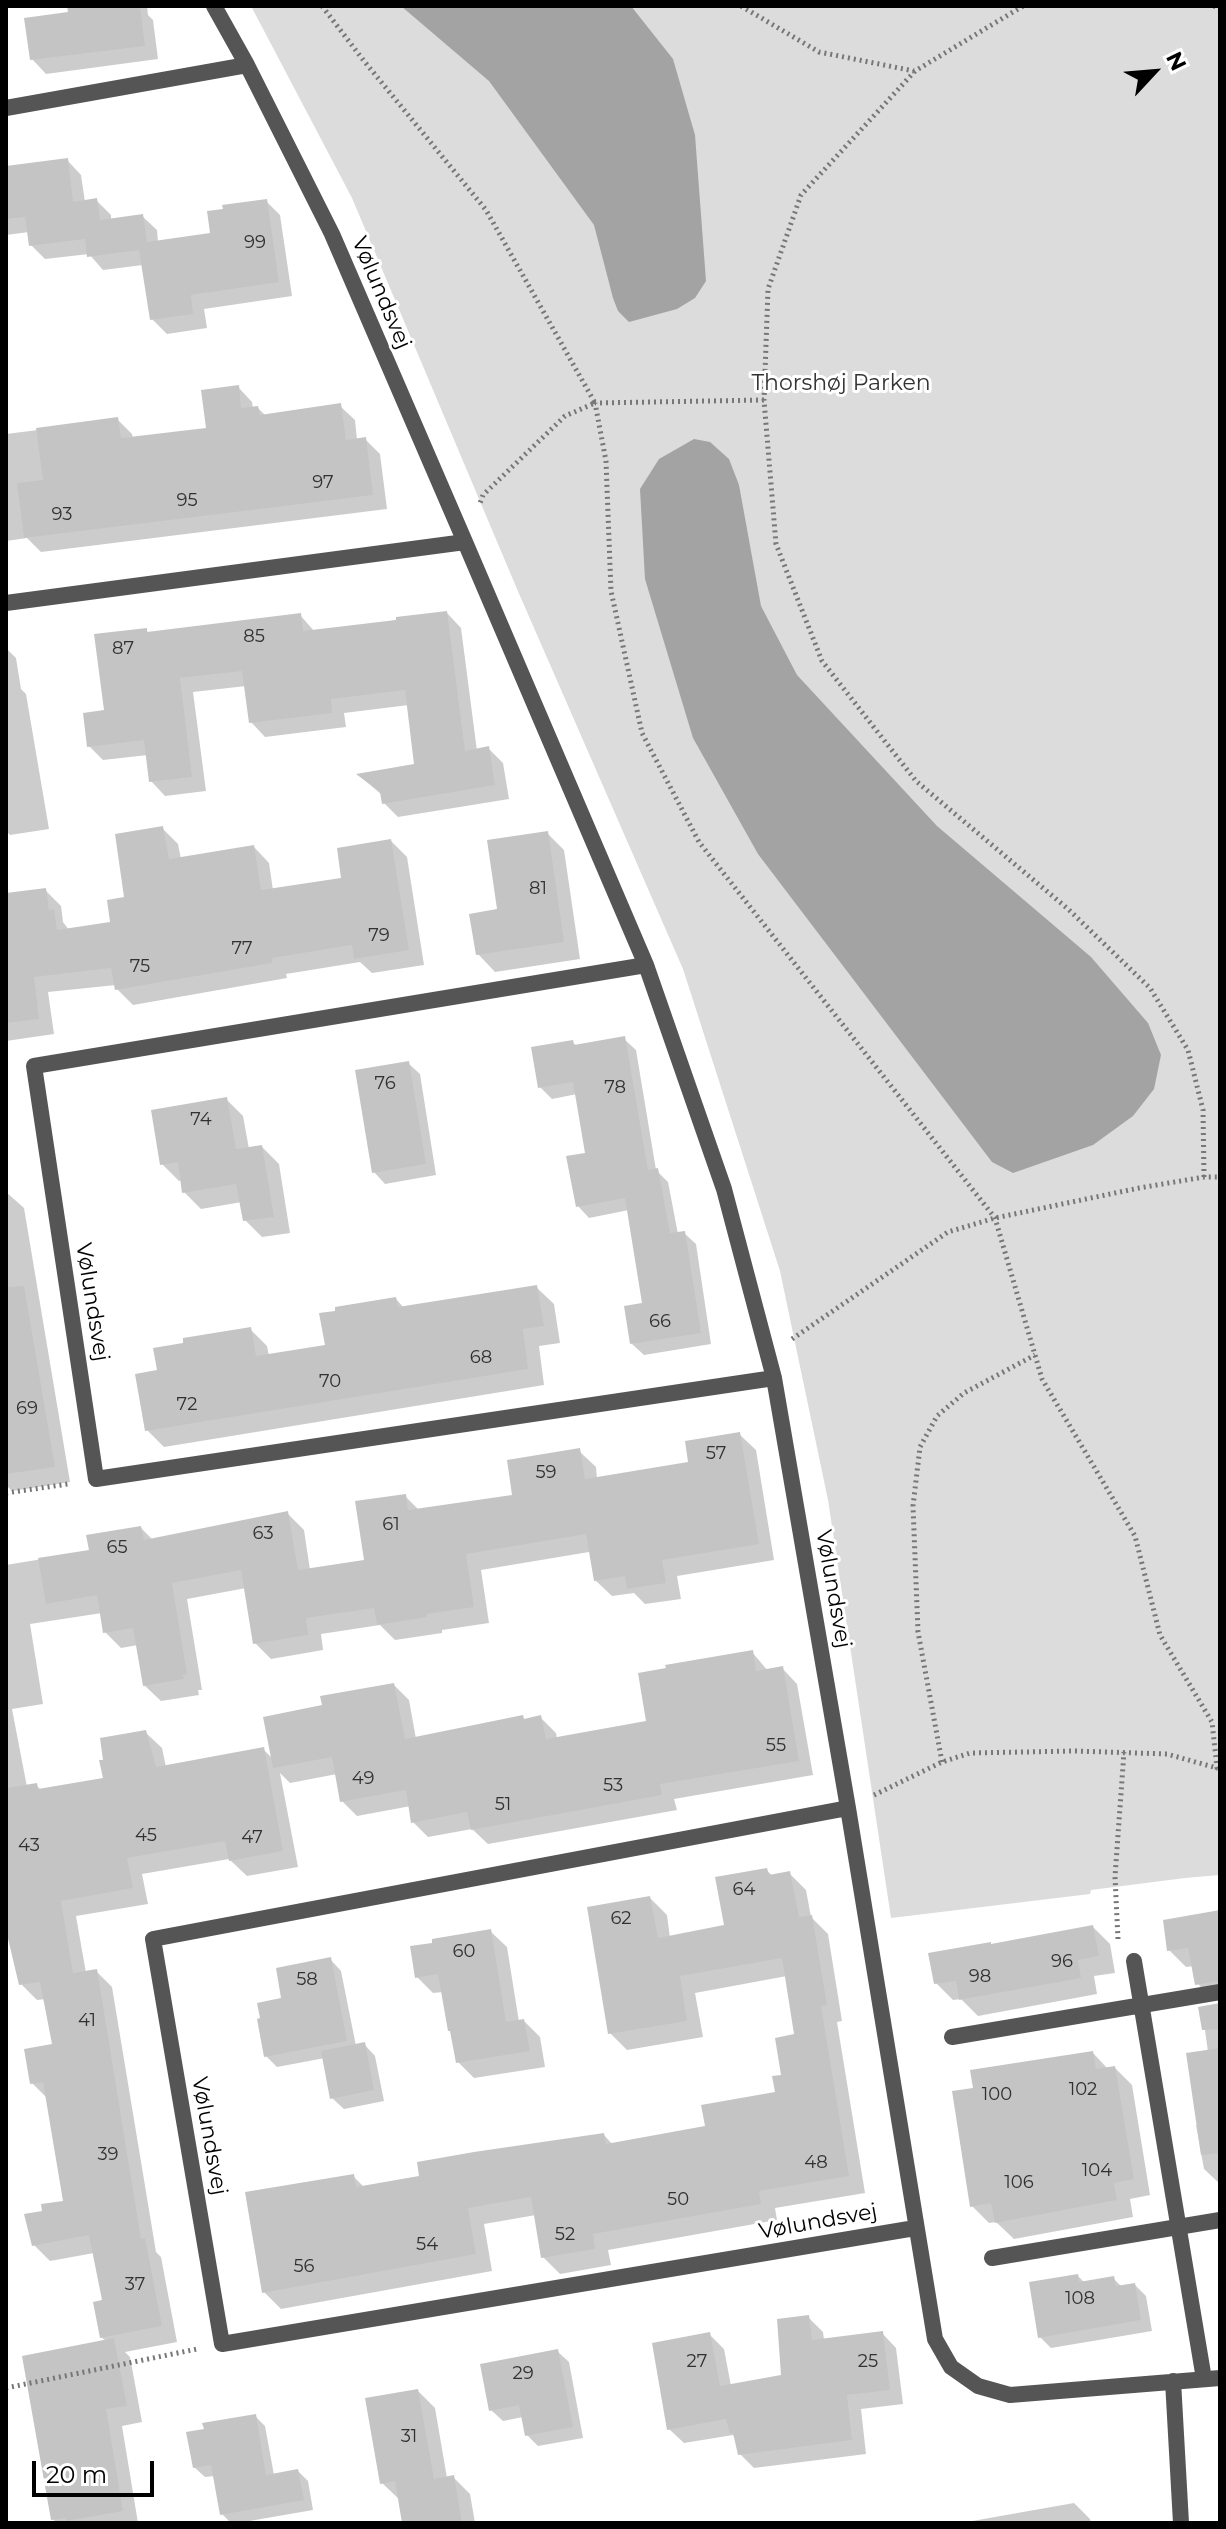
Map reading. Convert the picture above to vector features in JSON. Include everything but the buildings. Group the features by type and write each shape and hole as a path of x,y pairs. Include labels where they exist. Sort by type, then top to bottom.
{"street":[{"name":"Vølundsvej","path":"214,6 332,234 465,542 646,965 724,1189 774,1378 935,2339 951,2367 978,2386 1010,2395 1212,2378 1179,2227 1134,1961"},
{"path":"6,108 247,65"},
{"path":"6,603 465,542"},
{"name":"Vølundsvej","path":"96,1479 34,1066 646,965"},
{"path":"96,1479 774,1378"},
{"name":"Vølundsvej","path":"848,1808 153,1939 222,2344 915,2228"},
{"path":"952,2037 1220,1992"},
{"path":"992,2258 1220,2220"},
{"path":"1173,2381 1181,2523"}],"path":[{"path":"322,6 486,210 595,403 606,461 611,591 642,733 699,842 995,1218 1042,1379 1135,1536 1160,1635 1212,1722 1219,1768 1167,1754 970,1753 942,1762 848,1808"},
{"path":"741,6 819,52 915,71"},
{"path":"1023,6 915,71 801,195 768,289 764,400 776,544 822,661 916,781 1068,909 1150,988 1188,1050 1203,1110 1204,1177"},
{"path":"1214,6 1220,10"},
{"path":"465,542 483,495 565,416 595,403 764,400"},
{"path":"768,1355 948,1232 995,1218 1139,1188 1220,1177"},
{"path":"942,1762 918,1632 913,1506 920,1447 937,1416 964,1393 1035,1355"},
{"path":"6,1493 96,1479"},
{"path":"1124,1752 1115,1877 1118,1942 1134,1961"},
{"path":"6,2388 222,2344"}],"green space":[{"name":"Thorshøj Parken","path":"251,6 1220,6 1220,1875 891,1918 828,1500 780,1271 683,969 517,589 352,198"}],"shaded area":[{"path":"401,6 631,6 673,59 695,135 706,281 695,298 677,309 629,322 618,311 613,298 594,225 489,81"},
{"path":"694,439 710,442 729,459 739,485 761,606 797,675 937,826 1091,957 1148,1023 1161,1055 1154,1089 1133,1116 1093,1145 1013,1173 992,1162 758,854 693,738 645,579 640,489 659,459"}]}
